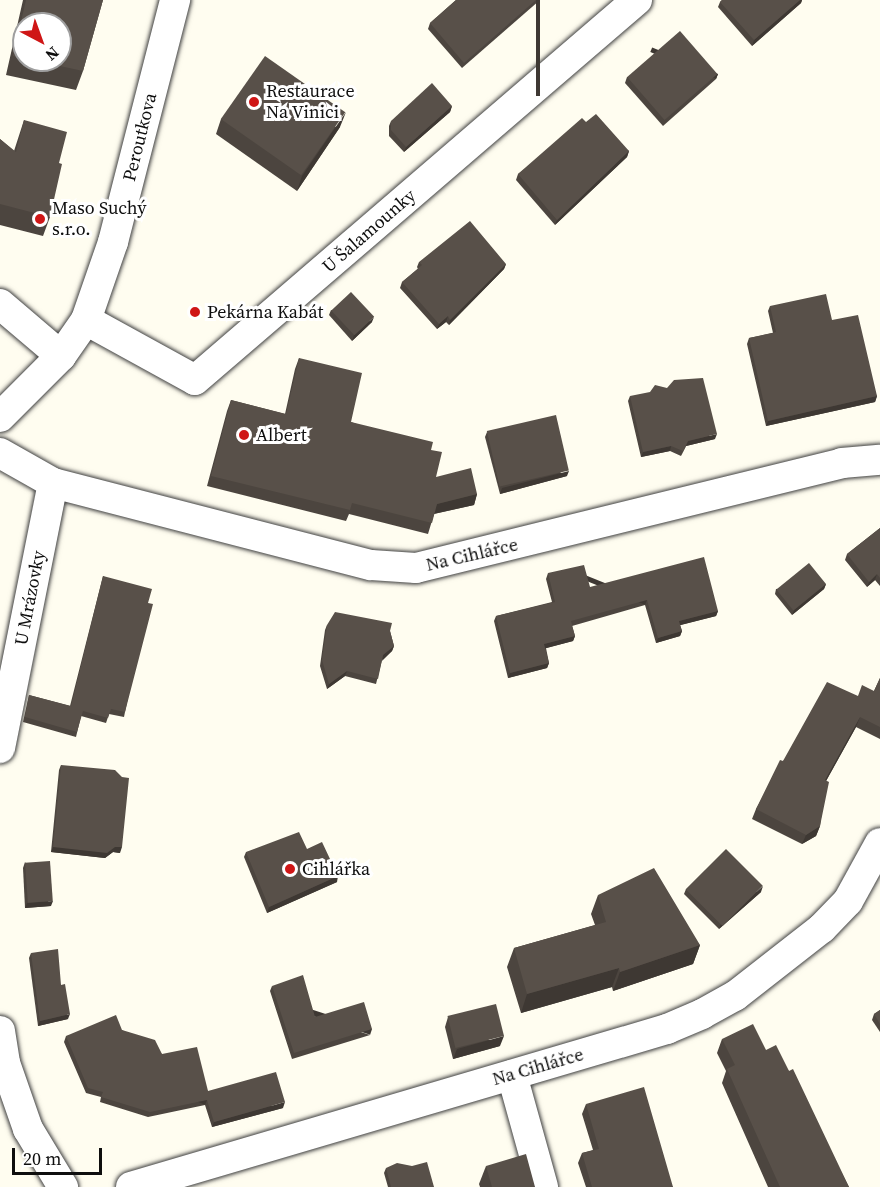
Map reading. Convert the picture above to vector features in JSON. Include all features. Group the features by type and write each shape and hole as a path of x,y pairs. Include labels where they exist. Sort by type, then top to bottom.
{"street":[{"name":"Peroutkova","path":"0,417 61,356 86,320 113,242 175,0"},
{"name":"U Šalamounky","path":"86,320 195,380 637,0"},
{"path":"0,304 61,356"},
{"name":"Na Cihlářce","path":"0,453 53,483 371,565 416,568 842,463 880,460"},
{"name":"U Mrázovky","path":"0,748 53,483"},
{"name":"Na Cihlářce","path":"131,1187 667,1029 702,1014 735,996 792,953 848,901 880,843"},
{"path":"848,901 880,890"},
{"path":"0,1031 5,1063 28,1129 63,1187"},
{"path":"512,1075 543,1187"}],"building":[{"path":"26,0 103,0 83,71 72,69 72,12 23,12"},
{"path":"456,0 536,0 464,63 430,23"},
{"path":"722,0 800,0 754,40 720,2"},
{"path":"680,31 717,74 665,120 627,77"},
{"path":"265,56 345,112 301,175 221,119"},
{"path":"432,83 452,106 406,147 391,130 391,121"},
{"path":"596,114 629,151 557,220 518,174 582,118 586,122"},
{"path":"24,120 67,132 50,217 0,204 0,139 16,152"},
{"path":"470,221 506,264 450,320 448,316 439,324 402,282 422,265 419,262"},
{"path":"351,292 374,317 354,335 331,310"},
{"path":"826,294 832,320 858,315 877,396 768,421 749,338 776,332 770,306"},
{"path":"299,358 362,373 351,422 433,442 431,450 442,452 436,477 471,468 477,494 437,504 432,523 352,503 350,510 211,476 231,400 286,414"},
{"path":"703,378 717,434 688,441 683,451 671,446 643,452 630,396 650,392 655,385 667,388 674,380"},
{"path":"556,415 569,471 500,487 487,431"},
{"path":"880,528 880,578 877,574 869,582 847,554"},
{"path":"704,557 718,611 679,621 682,631 658,638 647,600 571,621 575,636 544,644 549,663 510,673 496,616 555,602 548,573 584,565 590,587"},
{"path":"809,563 826,584 793,610 776,589"},
{"path":"103,576 152,589 148,603 153,604 125,712 111,709 108,718 83,711 77,732 25,717 29,695 71,706"},
{"path":"335,612 392,623 390,631 394,646 383,655 378,679 347,671 329,684 322,660 327,625"},
{"path":"880,678 880,727 860,717 825,780 829,782 820,826 806,835 756,809 780,760 783,761 827,682 858,696 862,685 874,691"},
{"path":"61,765 115,770 122,777 129,778 122,847 115,847 107,853 53,847"},
{"name":"Cihlářka","path":"299,832 307,849 322,842 338,876 269,907 246,852"},
{"path":"726,849 763,886 722,926 686,889"},
{"path":"50,861 53,901 28,903 25,863"},
{"path":"654,868 700,945 620,972 619,968 527,994 514,948 606,922 598,895"},
{"path":"58,949 61,985 65,984 70,1014 40,1021 31,953"},
{"path":"303,975 315,1017 364,1002 372,1029 294,1053 272,986"},
{"path":"496,1004 504,1036 455,1048 447,1016"},
{"path":"880,1010 880,1024 874,1014"},
{"path":"116,1015 122,1030 155,1040 162,1054 197,1047 208,1091 276,1072 285,1102 214,1122 207,1100 150,1112 101,1097 103,1092 88,1088 66,1036"},
{"path":"753,1024 766,1050 776,1045 789,1071 793,1069 849,1187 780,1187 727,1069 735,1065 722,1039"},
{"path":"644,1087 673,1187 592,1187 582,1153 599,1149 586,1104"},
{"path":"526,1154 535,1187 492,1187 486,1166"},
{"path":"427,1162 434,1187 391,1187 386,1168 397,1163 412,1166"}],"place":[{"name":"Restaurace Na Vinici","path":"254,102"},
{"name":"Maso Suchý s.r.o.","path":"40,219"},
{"name":"Pekárna Kabát","path":"195,312"},
{"name":"Albert","path":"244,435"},
{"name":"Cihlářka","path":"290,869"}]}
